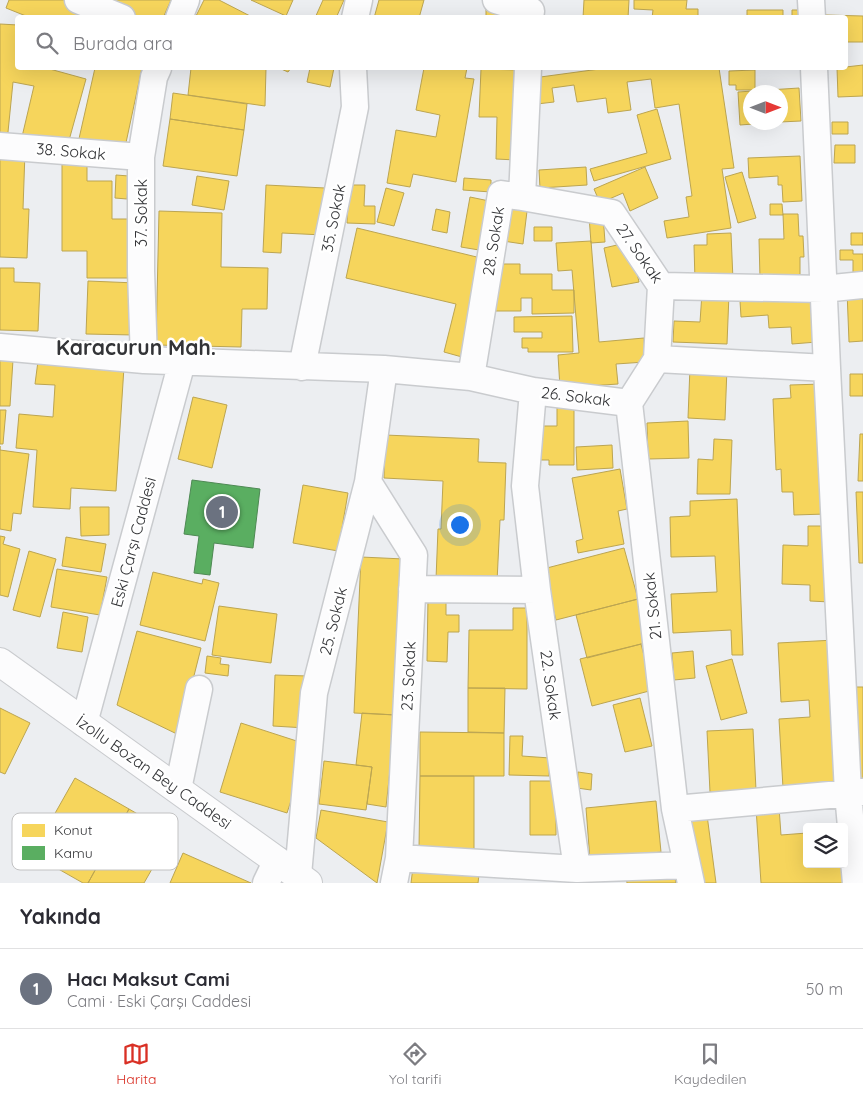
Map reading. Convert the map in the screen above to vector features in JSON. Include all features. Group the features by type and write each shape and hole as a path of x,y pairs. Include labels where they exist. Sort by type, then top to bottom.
{"main road":[{"name":"İzollu Bozan Bey Caddesi","path":"0,662 178,789 287,875"}],"street":[{"path":"78,0 115,15"},
{"path":"180,15 186,0"},
{"path":"356,15 359,0"},
{"path":"496,0 530,12 530,15"},
{"path":"811,0 812,15"},
{"name":"37. Sokak","path":"144,360 141,271 141,157 154,77 157,70"},
{"name":"35. Sokak","path":"302,367 355,108 353,70"},
{"name":"28. Sokak","path":"471,377 501,194 522,197 528,70"},
{"path":"814,70 827,368 856,792 856,883"},
{"name":"38. Sokak","path":"0,146 141,157"},
{"name":"27. Sokak","path":"522,197 612,213 661,286 823,289 863,285"},
{"path":"661,286 657,359 827,368"},
{"name":"26. Sokak","path":"0,347 144,360 384,369 471,377 533,391 629,403 657,359"},
{"name":"Eski Çarşı Caddesi","path":"84,723 182,362"},
{"name":"25. Sokak","path":"287,875 314,693 368,482 384,369"},
{"name":"22. Sokak","path":"533,391 525,486 537,590 577,869"},
{"name":"21. Sokak","path":"629,403 675,809 689,874"},
{"name":"23. Sokak","path":"368,482 414,555 396,871"},
{"path":"412,590 537,590"},
{"path":"178,789 199,689"},
{"path":"675,809 856,792"},
{"path":"396,871 577,869 689,874"}],"building: Konut":[{"path":"9,0 67,0 81,5 77,15 24,15 6,8"},
{"path":"104,0 171,0 164,15 133,15"},
{"path":"204,0 219,0 248,15 196,15"},
{"path":"251,0 293,0 286,15"},
{"path":"323,0 344,0 337,15 316,15"},
{"path":"379,0 424,0 420,15 375,15"},
{"path":"584,0 629,0 628,15 583,15"},
{"path":"634,0 687,0 686,9 698,9 698,15 652,15 653,10 634,9"},
{"path":"486,9 509,15 486,15"},
{"path":"747,10 783,10 783,15 747,15"},
{"path":"792,10 803,10 803,15 792,15"},
{"path":"848,16 863,16 863,42 848,42"},
{"path":"0,24 15,25 15,70 53,70 86,79 68,144 21,141 34,86 13,82 7,142 0,142"},
{"path":"863,65 863,96 838,97 837,70 848,70 848,67"},
{"path":"95,70 142,70 124,152 78,143"},
{"path":"191,70 266,70 265,106 188,95"},
{"path":"310,70 334,70 330,87 307,82"},
{"path":"424,70 467,70 465,78 474,79 456,182 413,174 410,187 387,183 396,130 436,137 440,115 416,110"},
{"path":"481,70 519,70 516,160 496,159 497,117 479,117"},
{"path":"592,70 719,70 734,168 722,169 731,228 667,238 664,221 689,217 686,197 692,196 679,104 655,108 651,79 627,82 631,110 608,113 606,98 577,102 574,85 552,88 554,102 537,104 533,78"},
{"path":"755,70 755,85 743,85 743,90 736,90 736,85 729,85 729,71"},
{"path":"799,88 801,121 788,122 788,89"},
{"path":"738,92 743,92 743,125 740,125"},
{"path":"173,93 247,104 244,130 170,119"},
{"path":"657,109 671,159 594,181 590,169 647,153 637,115"},
{"path":"170,119 244,130 237,176 163,166"},
{"path":"832,122 848,122 848,134 832,134"},
{"path":"835,145 855,145 855,163 834,163"},
{"path":"0,151 25,152 23,209 29,209 27,258 0,257"},
{"path":"62,155 87,155 87,181 112,181 112,219 138,219 138,278 87,278 87,251 62,251"},
{"path":"800,156 802,201 783,202 782,185 778,185 778,176 749,178 748,158"},
{"path":"586,167 587,185 540,188 539,170"},
{"path":"645,167 658,198 630,211 623,193 600,203 594,189"},
{"path":"742,172 756,218 738,223 725,177"},
{"path":"116,175 129,176 127,199 115,198"},
{"path":"197,176 229,181 224,210 192,205"},
{"path":"464,178 491,180 491,192 463,190"},
{"path":"266,185 325,188 323,235 282,233 281,253 263,252"},
{"path":"348,185 365,185 364,206 375,206 375,224 347,223"},
{"path":"386,188 404,193 394,226 377,222"},
{"path":"470,197 494,202 485,251 461,247"},
{"path":"509,200 528,203 523,244 503,241"},
{"path":"770,204 782,204 783,215 770,215"},
{"path":"436,209 450,212 447,233 432,230"},
{"path":"159,211 222,213 221,267 268,268 267,309 242,309 241,347 156,345"},
{"path":"783,214 798,214 799,236 803,236 804,257 800,257 800,277 760,278 759,239 784,239"},
{"path":"603,215 605,242 591,243 589,216"},
{"path":"534,227 552,227 552,241 534,241"},
{"path":"357,228 485,259 462,357 444,352 456,304 346,278"},
{"path":"731,233 733,280 695,281 694,245 707,245 707,234"},
{"path":"851,233 863,233 863,245 851,245"},
{"path":"591,241 599,342 644,338 645,362 616,364 618,384 560,388 558,355 579,353 572,270 558,271 556,243"},
{"path":"630,242 639,282 612,287 604,248"},
{"path":"840,250 853,250 853,254 863,254 863,273 853,273 853,260 840,260"},
{"path":"494,264 520,264 520,274 552,274 552,290 574,290 574,313 532,314 532,298 521,298 521,311 495,311"},
{"path":"0,268 14,268 14,282 40,283 38,331 0,330"},
{"path":"88,281 136,283 134,335 86,334"},
{"path":"863,290 863,341 849,342 847,291"},
{"path":"702,293 729,294 727,344 673,342 674,321 700,322"},
{"path":"815,297 817,342 792,344 791,327 769,328 768,315 741,317 740,301"},
{"path":"572,316 573,352 528,352 528,348 522,348 522,338 542,338 542,332 514,332 514,317"},
{"path":"0,360 13,360 10,406 0,406"},
{"path":"38,361 124,367 116,491 71,488 70,509 33,507 37,450 16,448 19,414 53,417 55,385 35,384"},
{"path":"690,367 727,368 725,420 688,418"},
{"path":"850,374 863,374 863,396 850,396"},
{"path":"822,384 826,514 794,515 793,492 782,492 781,469 776,470 773,399 791,398 790,385"},
{"path":"193,397 227,405 212,468 178,459"},
{"path":"557,407 574,408 574,465 549,465 549,460 534,460 534,426 557,426"},
{"path":"0,410 6,410 3,444 0,444"},
{"path":"688,421 689,458 648,459 647,423"},
{"path":"860,434 863,434 863,481 858,481"},
{"path":"385,435 479,439 478,462 506,463 504,520 500,520 497,582 436,579 438,529 441,529 443,481 384,478"},
{"path":"714,439 732,440 730,494 697,494 698,459 713,460"},
{"path":"612,445 613,468 577,470 576,447"},
{"path":"0,450 29,454 21,514 13,513 11,531 0,529"},
{"path":"620,469 627,509 618,511 624,544 578,553 576,541 583,539 572,478"},
{"path":"303,485 348,493 338,551 293,543"},
{"path":"856,492 863,492 863,563 859,563"},
{"path":"737,499 743,655 732,655 731,630 673,633 671,594 717,592 715,556 671,557 670,517 690,516 690,501"},
{"path":"80,507 109,507 109,535 81,536"},
{"path":"808,526 833,526 830,602 810,601 810,585 782,584 783,545 808,546"},
{"path":"0,536 5,537 3,544 20,549 8,597 0,595"},
{"path":"66,537 106,544 101,572 62,566"},
{"path":"624,548 638,599 556,620 543,569"},
{"path":"29,551 56,559 40,617 13,610"},
{"path":"361,557 404,559 396,715 354,713"},
{"path":"57,569 107,577 100,615 51,607"},
{"path":"153,572 202,584 203,579 219,583 205,641 140,625"},
{"path":"428,598 446,599 446,615 459,615 459,632 448,632 447,662 427,661"},
{"path":"638,599 649,642 587,658 576,615"},
{"path":"219,606 277,614 271,663 212,655"},
{"path":"513,608 527,608 527,689 468,688 469,630 513,630"},
{"path":"63,612 88,617 82,652 57,648"},
{"path":"137,631 201,648 179,735 117,705"},
{"path":"835,640 843,784 783,788 779,719 810,717 809,700 781,702 778,643"},
{"path":"641,644 653,690 592,706 580,659"},
{"path":"693,651 695,678 674,680 672,653"},
{"path":"207,656 221,658 220,664 229,665 228,676 205,673"},
{"path":"732,659 747,713 721,720 706,666"},
{"path":"275,675 308,676 306,728 273,726"},
{"path":"855,687 863,687 863,781 858,781"},
{"path":"468,688 505,688 504,733 468,732"},
{"path":"640,698 652,746 625,752 613,705"},
{"path":"0,708 30,723 5,774 0,772"},
{"path":"362,713 396,715 386,807 367,804 372,767 356,765"},
{"path":"241,723 309,745 287,813 220,792"},
{"path":"753,729 756,790 710,792 707,731"},
{"path":"420,732 504,733 504,776 420,776"},
{"path":"510,736 523,736 522,756 550,758 549,776 509,775"},
{"path":"324,761 372,767 366,810 319,804"},
{"path":"578,772 592,774 591,790 577,788"},
{"path":"420,776 474,776 474,850 419,849"},
{"path":"75,778 129,809 127,813 55,813"},
{"path":"530,781 556,781 556,835 530,835"},
{"path":"656,801 661,852 590,860 586,808"},
{"path":"779,807 781,835 803,833 803,868 845,868 849,883 761,883 756,808"},
{"path":"129,809 136,813 127,813"},
{"path":"321,810 388,822 377,883 316,838"},
{"path":"707,815 716,883 698,883 688,818"},
{"path":"183,853 251,883 170,883 176,870 178,870 178,865"},
{"path":"413,867 479,875 478,883 411,883"},
{"path":"60,870 95,870 88,883 83,883"},
{"path":"95,870 151,870 144,883 88,883"},
{"path":"674,874 676,883 627,883 626,876"}],"building: Kamu":[{"path":"192,480 260,489 253,548 214,543 210,575 194,573 199,536 184,534"}],"place":[{"name":"Hacı Maksut Cami","path":"222,512"}],"district":[{"name":"Karacurun Mah.","path":"136,347"}]}
